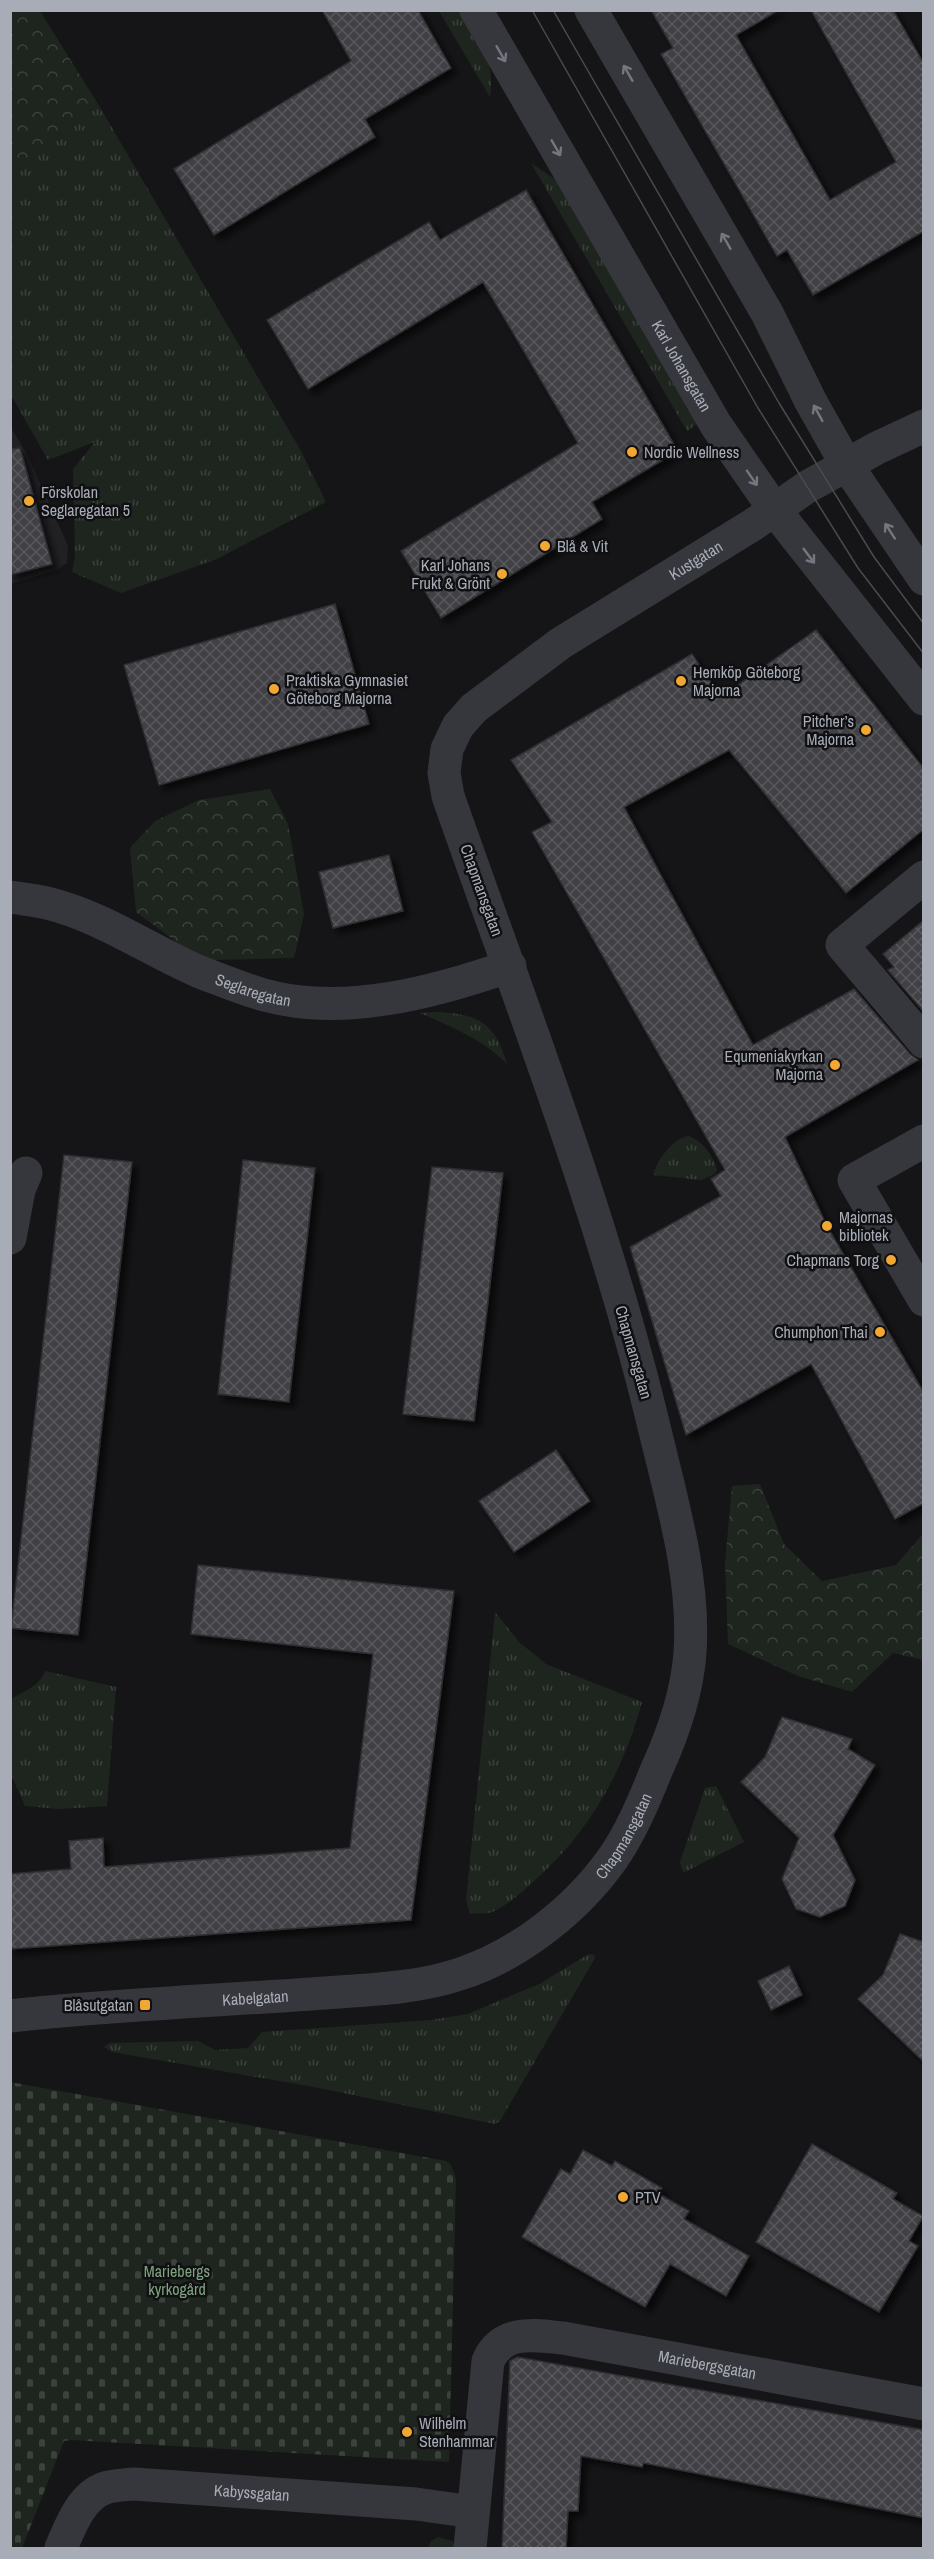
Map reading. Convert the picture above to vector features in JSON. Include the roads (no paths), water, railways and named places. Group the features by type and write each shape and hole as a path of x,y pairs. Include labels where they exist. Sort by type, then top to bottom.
{"street":[{"name":"Karl Johansgatan","path":"476,10 716,425 774,509 924,699"},
{"path":"591,10 768,312 811,402 846,464 924,579"},
{"name":"Kustgatan","path":"474,708 561,644 774,509 846,464 924,426"},
{"name":"Chapmansgatan","path":"474,708 454,733 447,749 444,773 448,796 510,966 636,1349 677,1522 690,1609 690,1655 676,1723 641,1809 616,1855 593,1884 565,1911 496,1959"},
{"path":"924,877 842,945 924,1042"},
{"name":"Seglaregatan","path":"10,897 47,903 95,920 200,972 265,996 317,1002 375,1001 469,980 510,966"},
{"path":"924,1141 854,1180 924,1300"},
{"path":"10,1238 19,1190 26,1173"},
{"name":"Kabelgatan","path":"10,2016 398,1986 458,1975 496,1959"},
{"name":"Mariebergsgatan","path":"473,2512 488,2361 493,2349 511,2337 528,2335 563,2338 924,2404"},
{"name":"Kabyssgatan","path":"62,2548 80,2510 90,2496 105,2488 134,2484 416,2504 473,2512"},
{"path":"470,2548 473,2512"}],"tram line":[{"path":"532,10 758,408 858,568 924,654"},
{"path":"553,10 779,403 874,557 924,624"}],"place":[{"name":"Nordic Wellness","path":"632,452"},
{"name":"Förskolan Seglaregatan 5","path":"29,501"},
{"name":"Blå & Vit","path":"545,546"},
{"name":"Karl Johans Frukt & Grönt","path":"502,574"},
{"name":"Hemköp Göteborg Majorna","path":"681,681"},
{"name":"Praktiska Gymnasiet Göteborg Majorna","path":"274,689"},
{"name":"Pitcher’s Majorna","path":"866,730"},
{"name":"Equmeniakyrkan Majorna","path":"835,1065"},
{"name":"Majornas bibliotek","path":"827,1226"},
{"name":"Chapmans Torg","path":"891,1260"},
{"name":"Chumphon Thai","path":"880,1332"},
{"name":"Blåsutgatan","path":"145,2005"},
{"name":"PTV","path":"623,2197"},
{"name":"Wilhelm Stenhammar","path":"407,2432"}],"park label":[{"name":"Mariebergs kyrkogård","path":"177,2280"}]}
